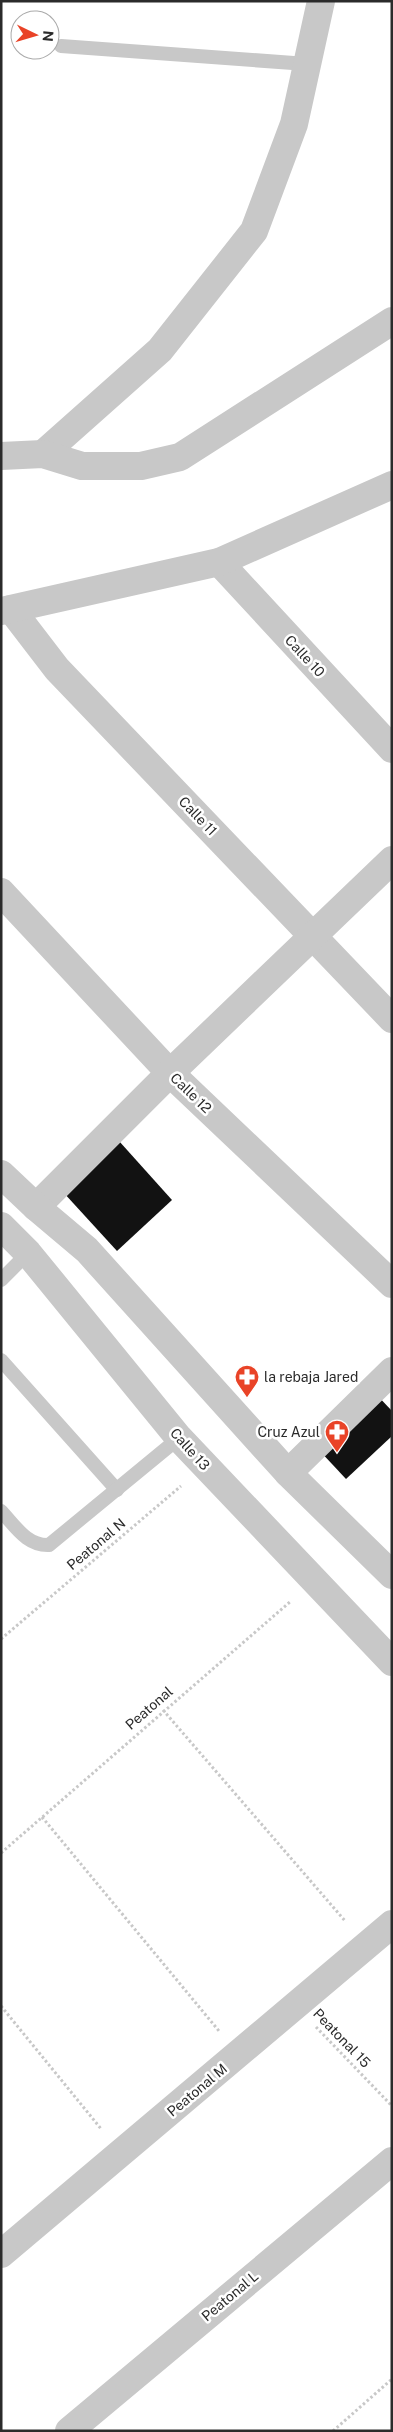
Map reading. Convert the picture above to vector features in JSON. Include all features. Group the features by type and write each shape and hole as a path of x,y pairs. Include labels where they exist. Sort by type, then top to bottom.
{"street":[{"path":"43,454 160,350 254,231 294,124 322,1"},
{"path":"1,456 43,454 82,466 141,466 180,456 392,321"},
{"path":"6,610 219,562 392,485"},
{"name":"Calle 10","path":"219,562 392,749"},
{"name":"Calle 11","path":"6,610 57,669 392,1019"},
{"path":"36,1208 170,1073 392,860"},
{"name":"Calle 12","path":"1,892 170,1073 392,1284"},
{"path":"1,1174 36,1208 87,1250 288,1473 392,1575"},
{"name":"Calle 13","path":"1,1226 28,1253 179,1438 392,1662"},
{"path":"288,1473 392,1371"},
{"name":"Peatonal M","path":"1,2254 122,2154 392,1924"},
{"name":"Peatonal L","path":"69,2431 392,2161"}],"lane":[{"path":"61,46 307,64"},
{"path":"1,1280 28,1253"},
{"path":"1,1360 117,1490"},
{"path":"1,1511 29,1542 39,1546 49,1546 179,1438"}],"path":[{"name":"Peatonal N","path":"1,1639 205,1466"},
{"name":"Peatonal","path":"1,1852 163,1710 314,1582"},
{"path":"163,1710 366,1946"},
{"path":"42,1817 238,2055"},
{"path":"1,2006 122,2154"},
{"name":"Peatonal 15","path":"296,2007 392,2106"},
{"path":"333,2431 392,2379"}],"building":[{"path":"119,1141 172,1200 117,1251 63,1192"},
{"path":"375,1393 392,1411 392,1436 346,1479 318,1449"}],"place":[{"name":"la rebaja Jared","path":"247,1398"},
{"name":"Cruz Azul","path":"337,1453"}]}
